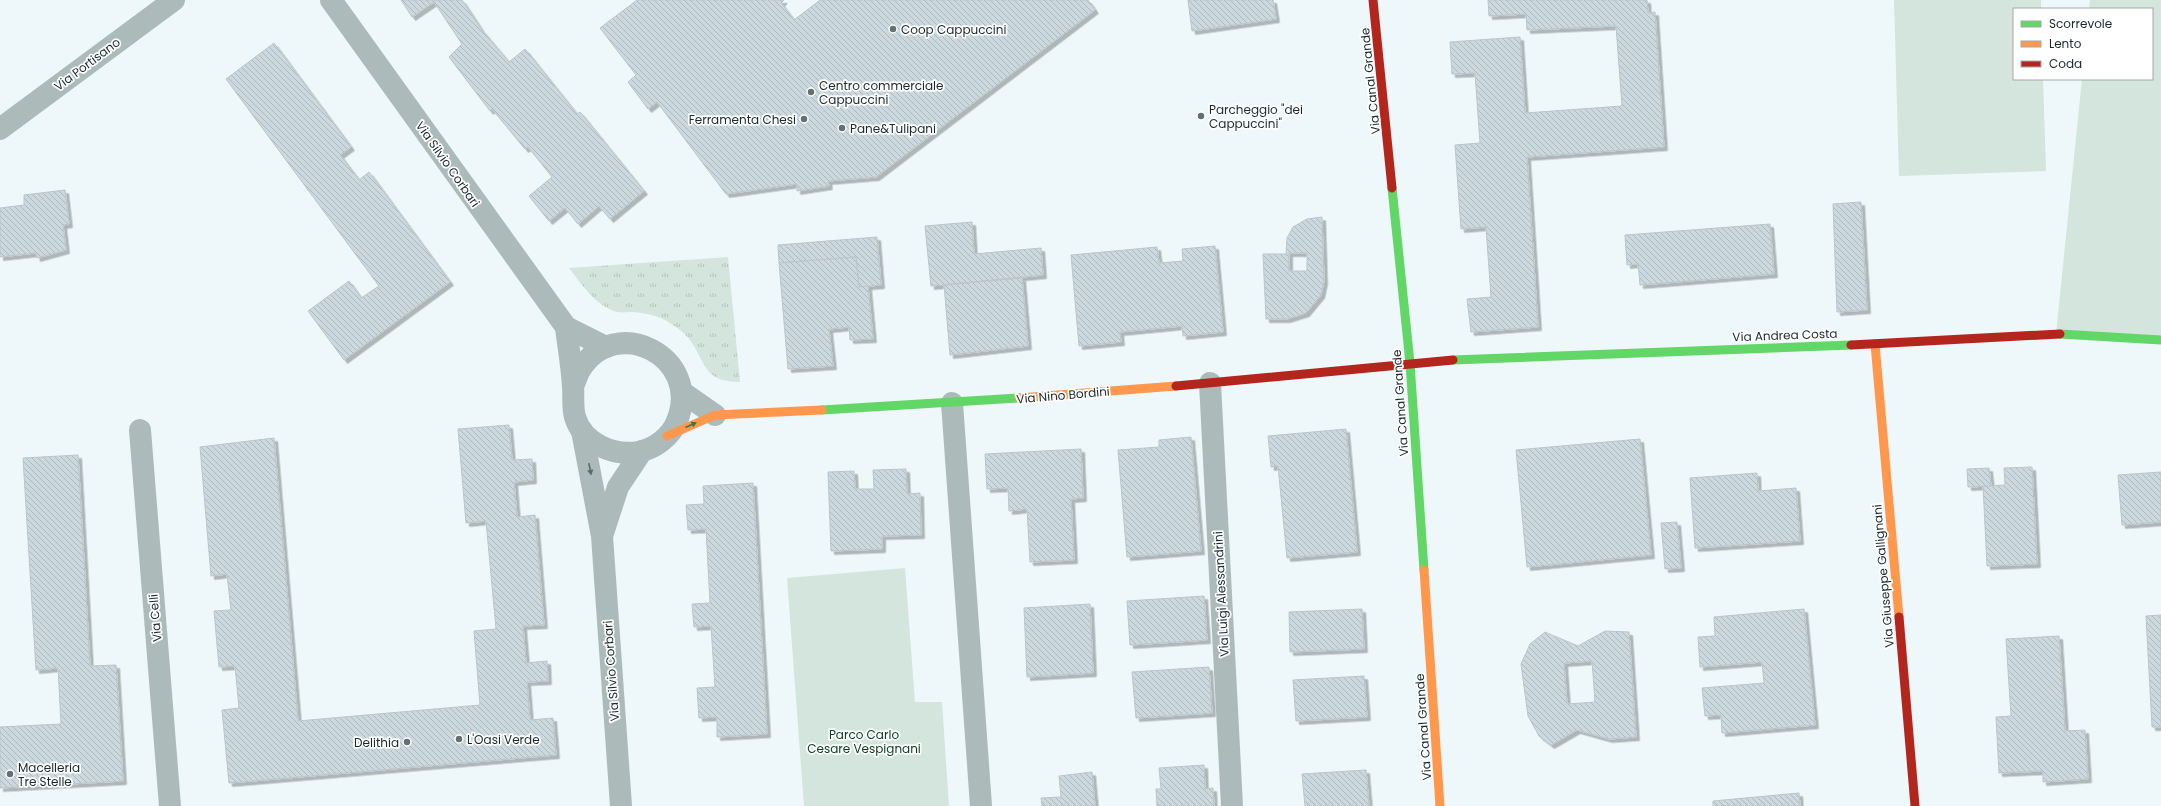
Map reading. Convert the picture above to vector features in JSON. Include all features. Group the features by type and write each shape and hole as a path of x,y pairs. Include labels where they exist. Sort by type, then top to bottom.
{"street":[{"name":"Via Portisano","path":"0,129 174,0"},
{"name":"Via Silvio Corbari","path":"331,0 566,326 606,348"},
{"name":"Via Canal Grande","path":"1373,0 1410,363 1440,806"},
{"name":"Via Silvio Corbari","path":"566,326 573,387 572,402 575,417 582,431 602,536 615,806"},
{"name":"Via Andrea Costa","path":"1410,363 1441,360 1875,344 2056,334 2161,340"},
{"name":"Via Silvio Corbari","path":"573,387 580,370 591,357 606,348 622,343 639,345 655,350 668,361 674,370 682,392 681,408 676,423 667,436 656,445 642,451 626,454 609,450 594,443 582,431"},
{"name":"Via Giuseppe Gallignani","path":"1875,344 1915,806"},
{"name":"Via Nino Bordini","path":"667,436 715,415 952,403 1210,383 1410,363"},
{"name":"Via Luigi Alessandrini","path":"1210,383 1232,806"},
{"path":"682,392 715,415"},
{"path":"952,403 981,806"},
{"name":"Via Celli","path":"140,430 170,806"},
{"name":"Via Silvio Corbari","path":"602,536 618,488 642,451"}],"green space":[{"path":"1894,0 2041,0 2041,8 2013,8 2013,80 2043,80 2046,171 1899,176"},
{"path":"2090,0 2161,0 2161,340 2056,334 2082,80 2153,80 2153,8 2089,8"},
{"path":"728,257 740,382 721,379 710,373 690,340 682,331 668,322 648,314 617,312 602,305 590,294 569,268"},
{"name":"Parco Carlo Cesare Vespignani","path":"905,568 915,702 942,702 949,806 804,806 787,578"}],"building":[{"path":"401,0 437,0 412,17"},
{"path":"437,0 462,0 481,29 509,62 525,49 577,114 580,112 644,191 610,219 599,206 578,224 565,208 549,221 529,196 552,177 528,147 525,149 492,109 490,111 449,57 462,44 434,2"},
{"name":"Centro commerciale Cappuccini","path":"637,0 784,0 781,3 794,20 820,0 1088,0 1095,10 876,177 828,181 829,186 797,191 797,184 726,194 657,102 648,109 628,82 636,75 600,28"},
{"path":"1188,0 1273,0 1276,19 1192,31"},
{"path":"1488,0 1647,0 1648,13 1655,12 1664,147 1527,157 1538,327 1471,332 1467,299 1491,297 1486,227 1461,229 1455,145 1480,143 1475,73 1452,74 1450,42 1520,37 1525,113 1622,106 1616,26 1527,30 1526,14 1489,16"},
{"path":"274,43 351,147 340,155 359,180 369,172 450,282 344,360 308,311 349,281 361,298 379,286 226,79"},
{"path":"65,190 69,224 63,225 66,250 37,258 36,253 0,257 0,208 24,205 24,195"},
{"path":"1861,202 1867,310 1837,312 1833,204"},
{"path":"1322,217 1324,281 1321,295 1306,313 1287,319 1266,319 1263,254 1286,254 1287,238 1293,227 1307,219","holes":["1289,253 1307,253 1307,271 1289,271"]},
{"path":"972,222 974,254 1041,248 1043,275 931,286 925,226"},
{"path":"1770,224 1774,274 1640,285 1638,264 1627,265 1625,235"},
{"path":"877,237 881,285 859,287 856,257 779,263 778,245"},
{"path":"1215,246 1223,332 1183,336 1182,326 1120,332 1121,342 1079,346 1071,255 1157,247 1159,263 1183,261 1182,249"},
{"path":"856,257 859,287 868,286 873,339 850,340 849,327 829,329 833,366 788,369 779,263"},
{"path":"1022,278 1028,346 950,355 944,285"},
{"path":"509,425 512,460 532,459 533,480 514,482 517,517 535,515 544,625 523,626 526,663 547,661 548,681 527,682 530,720 553,718 556,755 229,783 222,710 239,708 235,666 219,667 214,611 231,610 227,574 211,576 200,447 274,438 298,721 480,705 474,631 496,629 486,521 466,523 458,429"},
{"path":"1346,429 1357,552 1287,558 1278,466 1271,467 1268,436"},
{"path":"1191,437 1201,551 1127,557 1118,450 1159,447 1159,440"},
{"path":"1640,439 1651,555 1527,567 1516,450"},
{"path":"1081,449 1083,498 1071,499 1074,560 1030,562 1027,509 1009,511 1008,488 987,489 985,454"},
{"path":"78,455 90,666 116,665 123,781 0,788 0,727 61,724 58,668 36,670 23,458"},
{"path":"2032,467 2037,564 1987,566 1983,486 2005,485 2004,468"},
{"path":"1989,468 1991,486 1968,487 1967,469"},
{"path":"906,469 907,494 920,493 921,535 882,536 882,549 831,551 828,472 854,471 855,489 874,489 873,470"},
{"path":"2161,472 2161,522 2122,525 2118,475"},
{"path":"1757,473 1758,491 1796,488 1800,541 1695,548 1690,478"},
{"path":"753,483 767,734 717,737 717,717 699,718 697,688 715,687 711,626 694,627 692,604 710,603 706,529 688,530 686,505 704,504 703,486"},
{"path":"1677,522 1681,568 1665,569 1661,523"},
{"path":"1204,596 1207,640 1130,645 1127,601"},
{"path":"1090,604 1093,673 1027,677 1024,608"},
{"path":"1362,609 1364,649 1290,652 1289,612"},
{"path":"1804,609 1815,725 1722,733 1721,715 1705,716 1702,688 1764,683 1762,662 1700,667 1698,637 1715,636 1714,617"},
{"path":"2161,615 2161,727 2152,727 2146,616"},
{"path":"1605,631 1629,632 1636,737 1609,739 1577,730 1551,745 1539,736 1528,716 1521,664 1530,644 1545,632 1578,646","holes":["1592,661 1595,702 1567,704 1564,663"]},
{"path":"2059,636 2065,731 2085,730 2088,779 2043,782 2043,771 1999,773 1996,717 2011,716 2006,639"},
{"path":"1209,667 1212,713 1136,718 1132,672"},
{"path":"1364,676 1367,717 1296,721 1293,680"},
{"path":"1204,765 1205,789 1213,788 1214,806 1157,806 1156,789 1161,789 1159,768"},
{"path":"1366,770 1369,806 1305,806 1302,774"},
{"path":"1092,772 1095,806 1042,806 1041,798 1061,797 1059,776"},
{"path":"1799,793 1800,806 1713,806 1713,801"}],"traffic: fast":[{"path":"1392,188 1410,363 1424,570"},
{"path":"2060,334 2161,340"},
{"path":"1453,360 1851,345"},
{"path":"822,410 1019,398"}],"traffic: slow":[{"path":"1875,344 1899,617"},
{"path":"1019,398 1176,386"},
{"path":"667,436 715,415 822,410"},
{"path":"1424,570 1440,806"}],"traffic: jam":[{"path":"1373,0 1392,188"},
{"path":"1851,345 2060,334"},
{"path":"1176,386 1453,360"},
{"path":"1899,617 1915,806"}],"place":[{"name":"Coop Cappuccini","path":"893,29"},
{"name":"Centro commerciale Cappuccini","path":"811,92"},
{"name":"Parcheggio \"dei Cappuccini\"","path":"1201,116"},
{"name":"Ferramenta Chesi","path":"804,119"},
{"name":"Pane&Tulipani","path":"842,128"},
{"name":"L'Oasi Verde","path":"459,739"},
{"name":"Delithia","path":"407,742"},
{"name":"Macelleria Tre Stelle","path":"10,774"}]}
